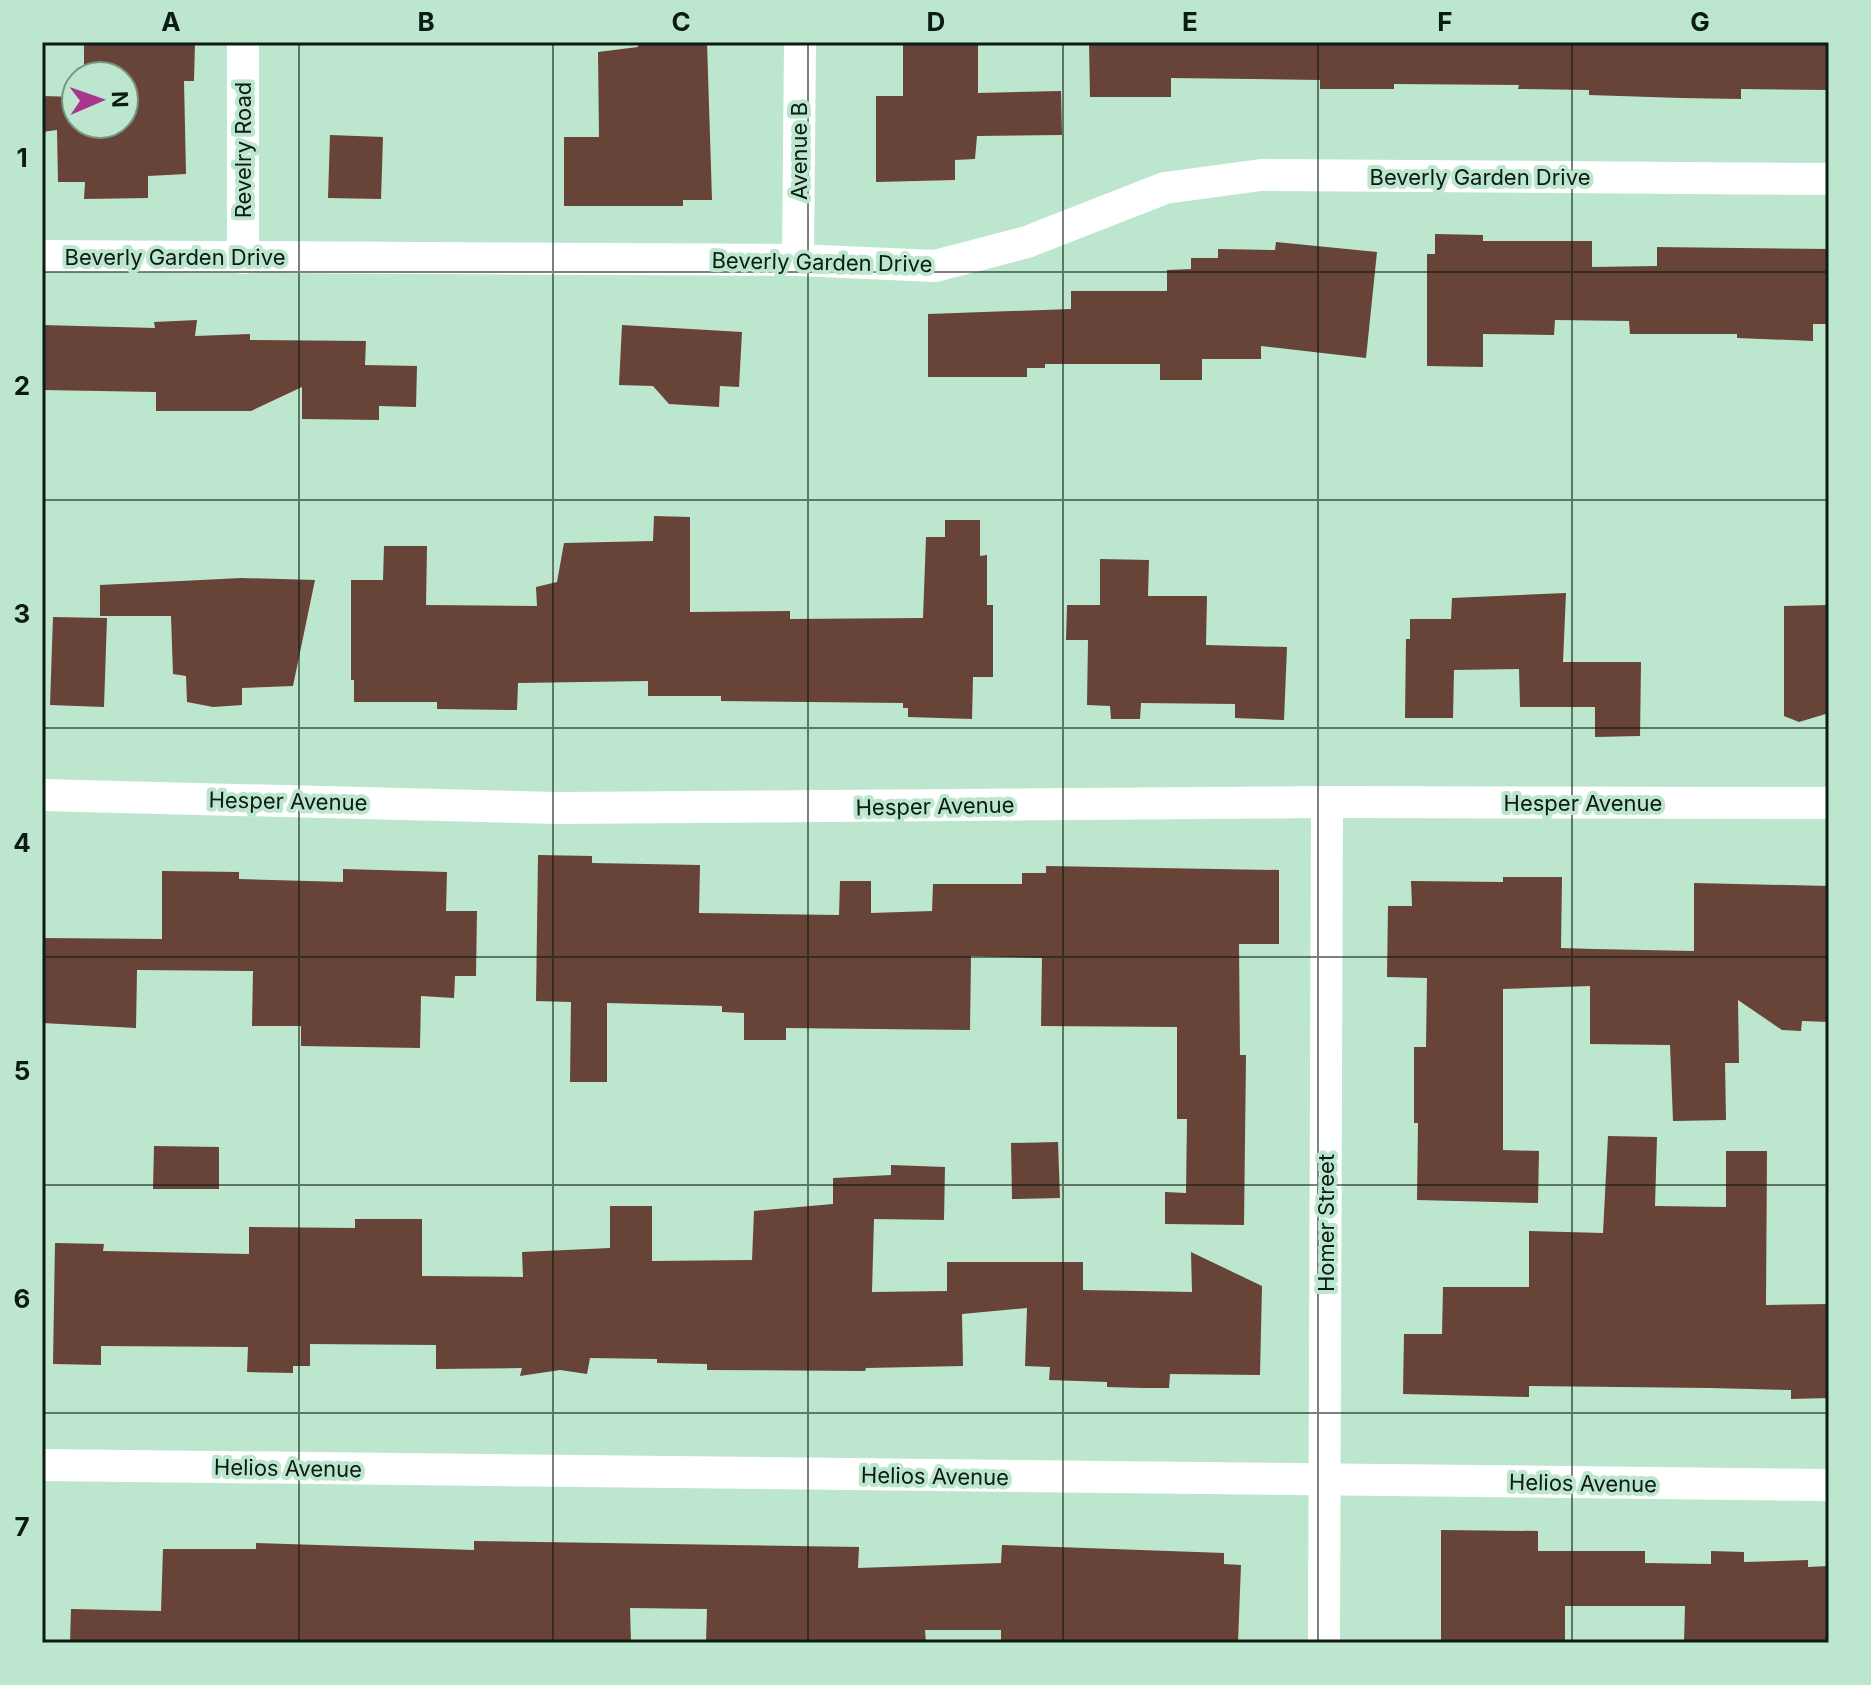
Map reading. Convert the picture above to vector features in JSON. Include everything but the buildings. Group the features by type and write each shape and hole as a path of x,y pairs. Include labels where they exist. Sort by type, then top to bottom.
{"street":[{"name":"Revelry Road","path":"243,42 243,258"},
{"name":"Avenue B","path":"798,260 800,42"},
{"name":"Beverly Garden Drive","path":"42,256 798,260 935,266 1027,242 1165,188 1261,175 1829,179"},
{"name":"Hesper Avenue","path":"42,795 557,808 1327,802 1829,803"},
{"name":"Homer Street","path":"1324,1643 1327,802"},
{"name":"Helios Avenue","path":"42,1465 1829,1485"}]}
